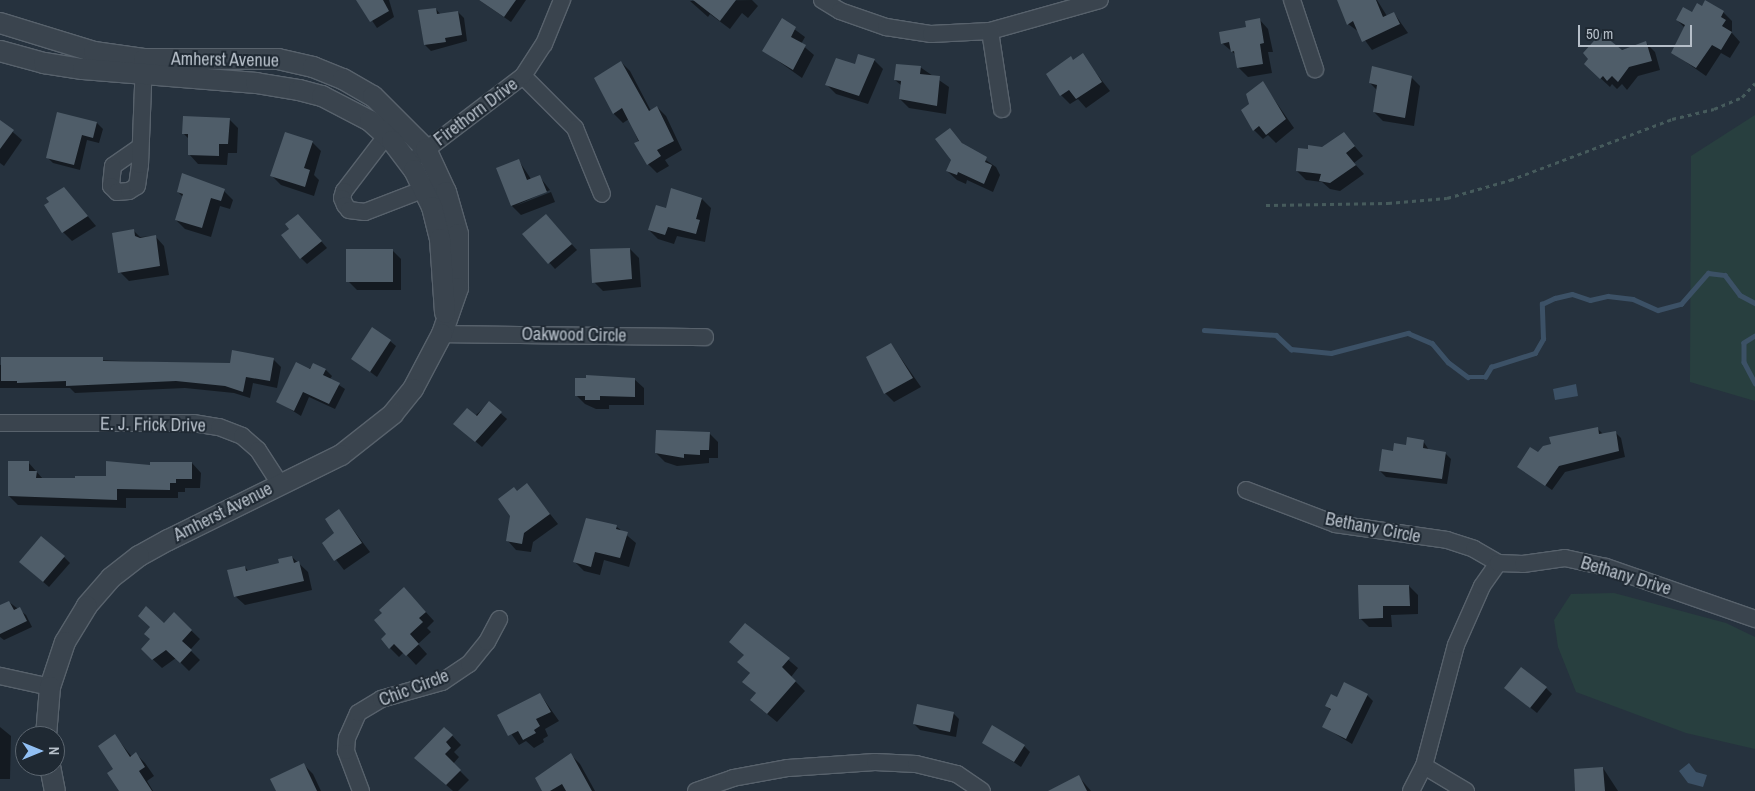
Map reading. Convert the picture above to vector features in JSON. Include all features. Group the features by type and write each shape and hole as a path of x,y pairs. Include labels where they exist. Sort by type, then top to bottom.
{"street":[{"name":"Firethorn Drive","path":"408,163 524,76 544,44 562,0"},
{"path":"822,0 842,6 886,27 931,34 990,31 1100,0"},
{"path":"1292,0 1315,69"},
{"name":"Amherst Avenue","path":"0,23 144,67 270,58 313,67 373,96 399,120 426,149 432,186"},
{"path":"990,31 1002,109"},
{"name":"Amherst Avenue","path":"0,51 44,63 144,67 256,83 299,90 344,106 370,121 386,135 408,163 432,186 458,234 458,288 444,326 413,389 393,414 341,455 153,548 111,578 87,606 65,642 50,688 47,726"},
{"path":"140,147 144,67"},
{"path":"524,76 575,128 602,194"},
{"path":"399,120 344,191 342,198 345,205 349,210 364,212 432,186"},
{"name":"Oakwood Circle","path":"444,326 705,338"},
{"name":"E. J. Frick Drive","path":"0,423 193,423 219,427 242,436 258,450 280,484"},
{"name":"Bethany Circle","path":"1246,490 1336,524 1448,540 1474,548 1498,563"},
{"name":"Bethany Drive","path":"1498,563 1523,564 1565,558 1606,567 1755,619"},
{"path":"1411,791 1424,766 1456,645 1482,586 1498,563"},
{"name":"Chic Circle","path":"361,791 346,751 347,738 358,713 381,699 442,682 469,664 487,642 499,619"},
{"path":"0,676 50,688"},
{"path":"696,791 734,778 788,768 875,762 916,764 957,774 982,791"},
{"path":"1424,766 1466,791"},
{"path":"52,776 55,791"}],"path":[{"path":"1266,206 1388,204 1447,198 1510,180 1672,119 1714,109 1742,97 1755,83"}],"green space":[{"path":"1755,115 1755,401 1690,382 1691,156"},
{"path":"1614,593 1726,623 1755,637 1755,749 1686,733 1576,692 1558,647 1554,620 1571,594"}],"water":[{"path":"1576,384 1578,396 1555,400 1553,389"},
{"path":"1689,763 1696,772 1707,775 1703,787 1688,783 1679,771"}],"building":[{"path":"356,0 383,0 389,11 370,22"},
{"path":"479,0 516,0 504,17"},
{"path":"693,0 736,0 720,21"},
{"path":"1337,0 1376,0 1383,17 1394,12 1400,24 1362,42 1353,21 1347,25"},
{"path":"1705,0 1724,11 1721,17 1726,20 1722,26 1732,32 1721,50 1712,45 1696,68 1671,53 1685,25 1676,20 1683,7 1692,12 1697,3 1702,6"},
{"path":"436,8 437,14 458,11 462,35 445,38 446,42 424,45 418,10"},
{"path":"782,18 796,27 791,37 806,45 793,70 762,51"},
{"path":"1260,18 1264,43 1260,44 1263,64 1237,68 1234,51 1231,52 1229,42 1221,44 1219,32 1246,27 1245,21"},
{"path":"1601,33 1622,50 1646,41 1652,61 1629,67 1618,82 1612,76 1607,81 1603,76 1600,79 1584,64 1588,59 1583,53"},
{"path":"1083,53 1102,82 1076,99 1069,90 1060,96 1046,74 1071,56 1073,60"},
{"path":"858,54 875,59 859,96 825,85 836,58 855,64"},
{"path":"621,61 649,111 657,106 674,141 657,150 661,156 647,165 634,143 639,141 622,108 613,114 594,78"},
{"path":"896,64 921,66 920,74 940,76 937,106 899,99 901,81 894,80"},
{"path":"1372,66 1412,76 1405,118 1373,112 1377,85 1369,83"},
{"path":"1263,81 1286,119 1266,135 1259,126 1253,131 1241,110 1249,104 1246,94"},
{"path":"57,112 97,122 93,138 82,135 74,165 46,158"},
{"path":"183,116 230,118 228,144 219,144 219,156 188,155 188,134 182,134"},
{"path":"0,120 14,130 0,149"},
{"path":"950,128 962,143 987,157 985,162 992,165 984,184 958,172 957,175 946,171 951,160 935,139"},
{"path":"285,132 313,141 304,168 310,170 305,187 270,176"},
{"path":"1344,132 1355,146 1346,153 1356,165 1330,183 1319,181 1321,174 1296,171 1298,148 1308,149 1308,145 1322,147"},
{"path":"519,159 527,180 540,175 547,192 511,206 496,168"},
{"path":"182,173 225,189 221,201 211,198 202,228 175,220 183,194 177,192"},
{"path":"64,187 88,216 62,233 44,205 49,202 46,198"},
{"path":"671,188 702,198 696,219 700,220 696,234 668,227 665,235 648,230 656,205 666,208"},
{"path":"298,214 322,241 300,259 281,235 289,229 285,224"},
{"path":"546,214 572,244 548,264 522,234"},
{"path":"134,229 135,236 140,238 156,235 160,266 118,273 112,233"},
{"path":"630,248 632,279 592,283 590,249"},
{"path":"346,249 393,249 393,282 346,282"},
{"path":"372,327 391,340 370,372 351,359"},
{"path":"891,343 913,378 884,394 866,357"},
{"path":"232,350 274,358 270,381 246,377 243,392 225,386 176,381 66,386 66,381 17,383 17,381 1,381 1,357 103,357 103,361 230,363"},
{"path":"296,362 310,369 313,363 326,369 323,375 340,383 329,404 303,392 294,411 276,402"},
{"path":"586,375 635,378 635,397 600,396 600,400 585,400 585,396 575,396 575,378 586,378"},
{"path":"489,401 502,412 475,442 453,424 467,408 477,416"},
{"path":"1598,427 1599,434 1616,431 1619,451 1559,466 1545,486 1517,467 1530,447 1538,452 1543,446 1551,444 1549,437"},
{"path":"656,430 710,432 709,450 700,450 700,455 684,454 684,458 655,453"},
{"path":"1407,437 1424,440 1423,448 1446,452 1442,479 1379,471 1382,449 1393,451 1394,443 1406,445"},
{"path":"8,461 29,461 29,471 37,471 36,478 106,476 106,461 150,465 150,462 192,462 192,479 176,479 176,483 170,483 170,490 117,489 117,500 8,496"},
{"path":"527,483 550,514 524,533 522,544 506,541 510,516 498,499 514,487 517,491"},
{"path":"339,509 362,543 334,561 322,543 334,533 325,519"},
{"path":"586,518 617,525 616,529 628,532 620,558 595,552 591,567 573,562"},
{"path":"41,536 65,556 43,582 19,562"},
{"path":"292,556 294,563 299,561 304,581 234,597 227,570 245,566 246,571 279,563 278,559"},
{"path":"1358,585 1409,585 1410,606 1383,606 1383,618 1359,619"},
{"path":"404,587 426,612 419,618 423,622 410,634 419,644 406,656 394,644 389,649 381,639 386,634 374,620 382,613 379,610"},
{"path":"9,601 14,610 20,607 27,621 0,634 0,605"},
{"path":"146,606 164,623 174,612 192,630 182,641 192,650 180,663 166,650 152,660 141,649 150,639 144,634 150,627 138,616"},
{"path":"745,623 790,658 782,667 796,681 767,714 750,700 756,693 742,682 750,673 737,662 744,655 729,642"},
{"path":"1521,667 1547,687 1530,708 1504,688"},
{"path":"1344,682 1368,694 1346,739 1322,727 1331,709 1325,706 1331,694 1337,697"},
{"path":"540,693 551,712 536,719 540,726 534,730 536,733 523,740 518,731 508,736 497,715"},
{"path":"917,704 954,712 950,732 913,724"},
{"path":"992,725 1025,745 1014,762 982,743"},
{"path":"444,727 453,735 446,742 451,748 445,754 461,770 446,785 414,758"},
{"path":"115,734 130,757 136,752 145,767 139,771 152,791 119,791 107,773 113,769 98,746"},
{"path":"571,753 592,791 566,791 562,784 550,791 542,791 535,778"},
{"path":"304,763 317,791 276,791 270,779"},
{"path":"1603,767 1605,791 1575,791 1574,769"},
{"path":"1079,775 1087,791 1048,791"}],"waterway":[{"path":"1204,330 1276,335 1291,349 1331,353 1408,333 1432,343 1448,362 1468,377 1485,377 1491,367 1535,353 1543,339 1542,304 1555,298 1572,294 1590,300 1608,296 1633,299 1658,310 1681,304 1708,273 1725,275 1740,295 1755,303"},
{"path":"1755,336 1744,343 1744,362 1755,383"}]}
